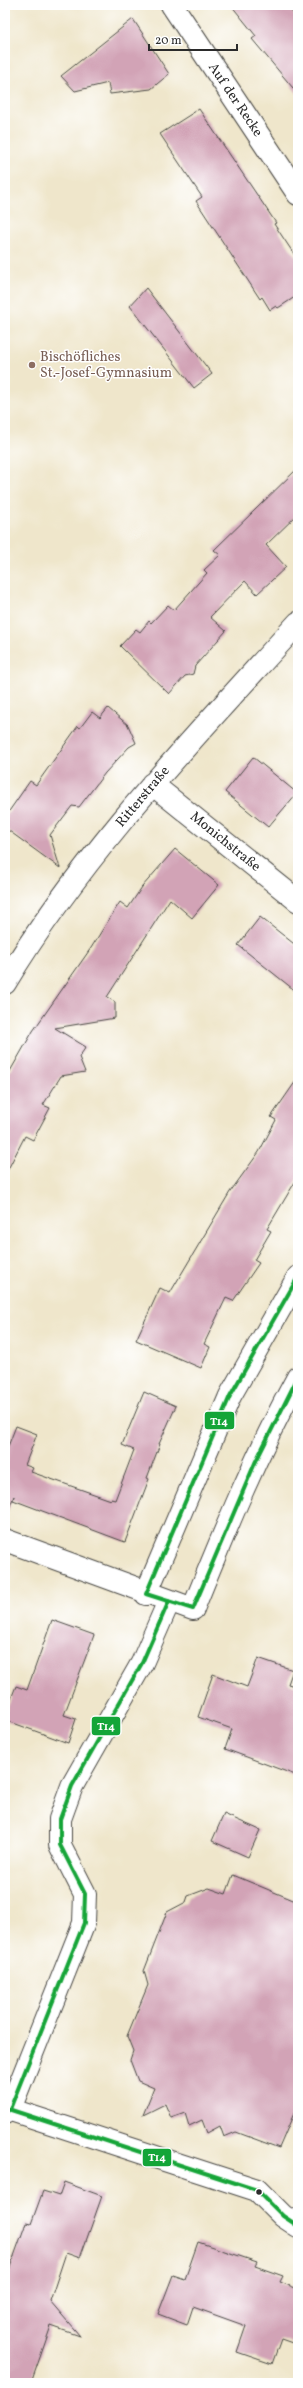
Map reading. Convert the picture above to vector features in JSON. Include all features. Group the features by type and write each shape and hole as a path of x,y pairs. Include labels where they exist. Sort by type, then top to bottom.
{"street":[{"name":"Auf der Recke","path":"172,5 298,194"},
{"name":"Ritterstraße","path":"5,983 79,873 152,784 298,623"},
{"name":"Monichstraße","path":"152,784 298,901"},
{"path":"146,1594 230,1396 298,1277"},
{"path":"5,1540 146,1594 193,1609 236,1504 273,1422 298,1377"},
{"path":"169,1601 142,1663 72,1786 60,1819 60,1845 84,1894 84,1923 7,2110 257,2190 283,2216 298,2226"}],"building":[{"path":"231,5 286,5 298,19 298,94 252,39 256,36"},
{"path":"133,19 169,74 151,89 110,94 108,83 75,91 61,76"},
{"path":"199,109 276,223 274,224 298,260 298,295 278,308 276,306 270,310 262,297 260,299 196,201 202,197 160,134"},
{"path":"146,288 212,374 194,388 130,306"},
{"path":"298,468 298,514 266,545 286,567 257,594 245,581 210,617 226,631 195,666 193,674 185,676 169,694 120,646 136,629 140,632 149,621 151,623 168,605 174,610 207,573 204,570 220,555 214,550"},
{"path":"108,708 128,725 136,743 129,747 105,773 79,807 72,806 50,835 60,868 5,828 5,817 30,781 36,785 78,726 80,728 92,712 100,718"},
{"path":"253,757 297,793 268,827 225,792"},
{"path":"175,849 219,885 192,918 170,899 107,997 115,1002 115,1018 55,1028 86,1047 79,1057 85,1072 61,1076 43,1105 50,1108 33,1140 25,1136 5,1175 5,1080 33,1031 91,948 120,902 128,908 142,887"},
{"path":"260,917 298,947 298,993 238,945"},
{"path":"298,1078 298,1177 267,1229 271,1231 254,1260 259,1263 233,1301 226,1298 204,1344 210,1347 201,1368 136,1340 160,1288 170,1293 230,1192 259,1152 276,1120 271,1117"},
{"path":"144,1392 176,1406 159,1444 147,1478 149,1479 125,1542 13,1500 14,1496 7,1513 5,1512 5,1454 16,1426 37,1434 25,1465 33,1468 31,1472 111,1500 115,1500 134,1450 122,1445"},
{"path":"52,1620 94,1635 64,1715 76,1719 68,1743 5,1720 5,1714 16,1686 27,1690"},
{"path":"258,1658 293,1670 288,1684 298,1687 298,1776 225,1749 232,1729 198,1717 213,1674 247,1687"},
{"path":"224,1814 260,1830 248,1857 212,1841"},
{"path":"233,1875 298,1902 298,2104 279,2148 236,2132 224,2137 220,2126 207,2133 202,2120 189,2126 185,2113 171,2118 165,2104 143,2115 154,2088 138,2081 130,2060 133,2051 127,2036 148,1985 144,1971 167,1912 186,1902 188,1896 209,1888 226,1894"},
{"path":"64,2182 102,2196 80,2258 66,2253 50,2301 80,2336 51,2326 31,2383 5,2383 5,2281 26,2223 31,2224 43,2191 59,2196"},
{"path":"198,2242 257,2262 255,2266 283,2276 280,2282 298,2289 298,2345 281,2339 272,2364 237,2352 246,2326 193,2307 187,2325 158,2314 173,2275 185,2279"}],"transit line":[{"name":"T14","path":"298,1277 230,1396 146,1594 193,1609 255,1463 298,1377"},
{"name":"T14","path":"5,2113 10,2109 84,1923 85,1894 60,1845 60,1819 72,1786 142,1663 169,1601"},
{"name":"T14","path":"5,2108 257,2190 283,2216 298,2226"}],"place":[{"name":"Bischöfliches St.-Josef-Gymnasium","path":"32,365"}]}
